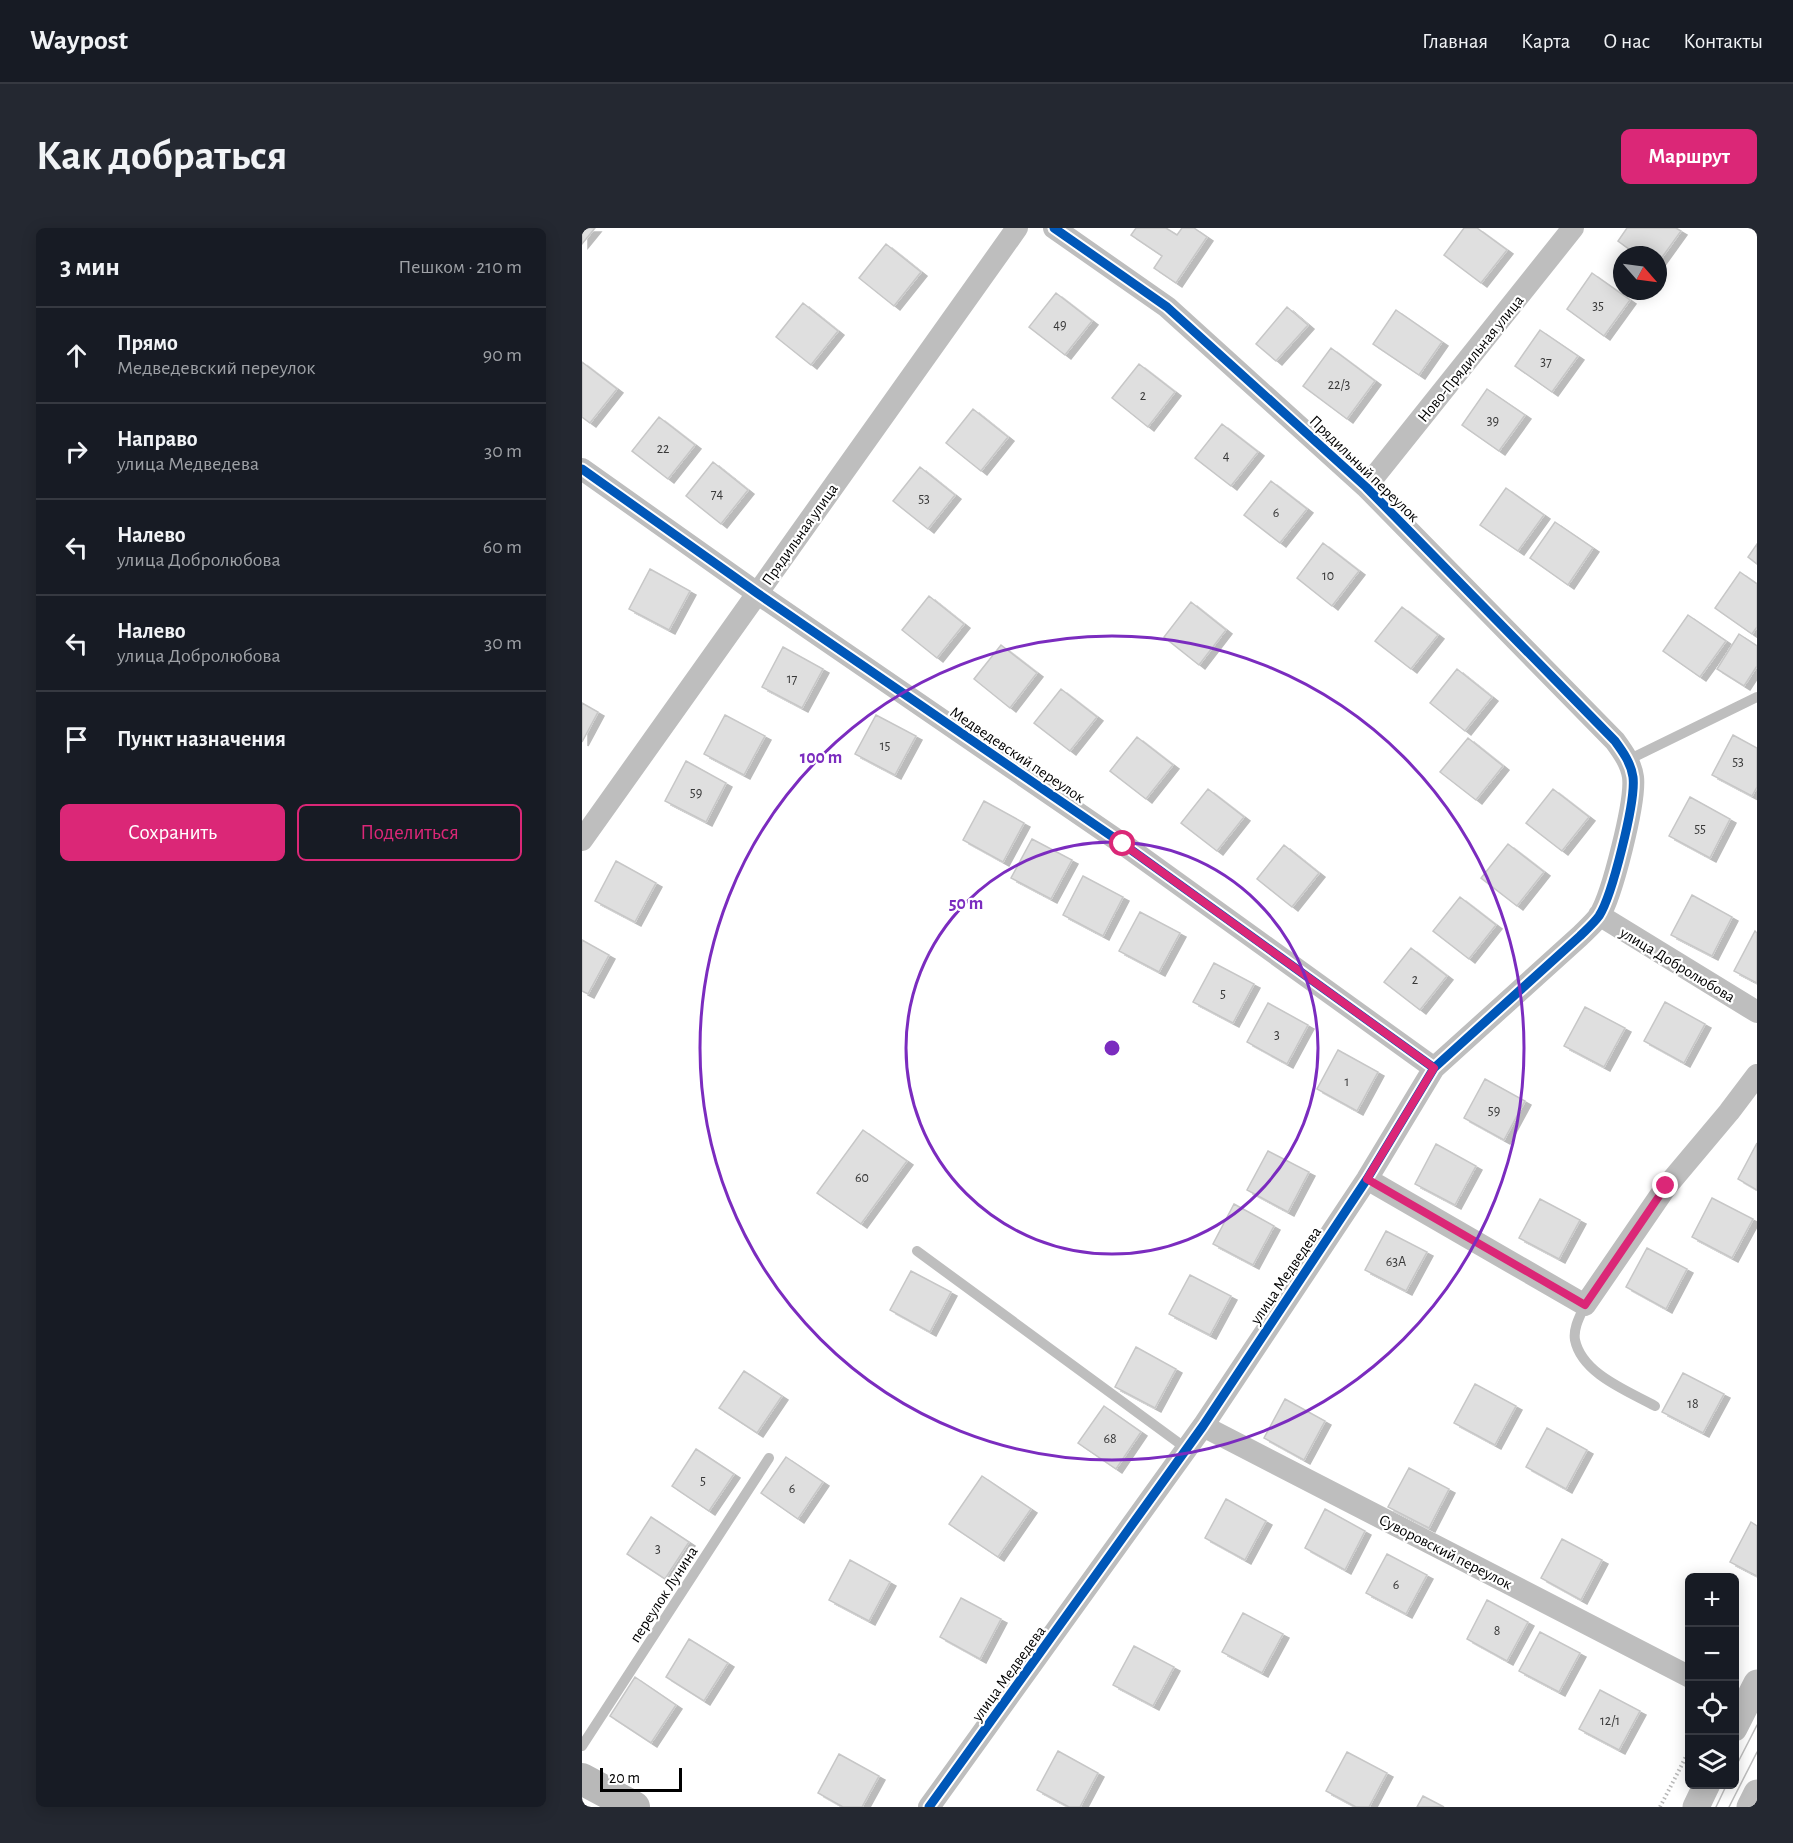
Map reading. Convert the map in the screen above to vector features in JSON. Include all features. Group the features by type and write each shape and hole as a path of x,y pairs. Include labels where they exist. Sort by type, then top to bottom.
{"main road":[{"path":"582,1779 634,1807"}],"street":[{"name":"Прядильная улица","path":"582,840 1017,228"},
{"name":"Прядильный переулок","path":"1054,228 1167,307 1366,487 1615,741 1628,760"},
{"name":"Ново-Прядильная улица","path":"1366,487 1573,228"},
{"name":"Медведевский переулок","path":"582,469 757,593 1123,844 1434,1068"},
{"name":"улица Медведева","path":"929,1807 1203,1426 1367,1179 1434,1068 1580,936 1599,915 1612,887 1633,799 1633,778 1628,760"},
{"name":"улица Добролюбова","path":"1599,915 1757,1012"},
{"path":"1367,1179 1585,1305 1666,1186 1729,1112 1757,1075"},
{"name":"Суворовский переулок","path":"1203,1426 1685,1675"},
{"path":"1696,1807 1705,1789"},
{"path":"1750,1807 1757,1793"}],"lane":[{"path":"1628,760 1757,697"},
{"path":"917,1251 1186,1449"},
{"path":"1585,1305 1576,1323 1575,1339 1581,1357 1596,1373 1654,1406"},
{"name":"переулок Лунина","path":"582,1746 769,1458"}],"path":[{"path":"1660,1807 1685,1757"}],"building":[{"path":"582,228 595,228 582,244"},
{"path":"1136,228 1166,228 1177,235 1182,228 1194,228 1207,237 1176,283 1154,268 1162,256 1131,235"},
{"path":"1464,228 1477,228 1507,250 1481,283 1444,255"},
{"path":"1627,228 1676,228 1681,231 1667,250 1667,246 1625,246 1618,241"},
{"path":"886,244 921,272 894,306 859,278"},
{"path":"1592,273 1613,288 1613,300 1630,300 1604,336 1567,309"},
{"path":"1056,293 1092,321 1065,355 1029,327"},
{"path":"803,303 838,331 811,365 776,337"},
{"path":"1287,307 1308,325 1276,361 1256,344"},
{"path":"1396,310 1442,342 1419,375 1373,344"},
{"path":"1540,330 1578,356 1552,392 1515,366"},
{"path":"1331,348 1375,381 1347,419 1303,386"},
{"path":"582,362 617,389 590,423 582,417"},
{"path":"1139,364 1175,392 1148,427 1112,398"},
{"path":"1487,389 1525,415 1499,451 1462,425"},
{"path":"973,409 1008,437 981,471 946,443"},
{"path":"659,417 695,445 668,479 632,451"},
{"path":"1222,424 1258,452 1231,486 1195,458"},
{"path":"713,462 748,490 721,524 686,496"},
{"path":"920,467 955,495 928,529 893,501"},
{"path":"1271,481 1307,509 1280,543 1244,515"},
{"path":"1506,488 1544,515 1518,551 1480,525"},
{"path":"1555,522 1593,548 1568,585 1530,558"},
{"path":"1323,543 1359,571 1332,606 1297,578"},
{"path":"1757,544 1757,564 1748,557"},
{"path":"650,569 690,591 669,630 629,609"},
{"path":"1740,572 1757,584 1757,627 1752,634 1715,608"},
{"path":"929,596 964,624 937,658 902,630"},
{"path":"1191,602 1226,630 1199,665 1164,637"},
{"path":"1402,607 1438,635 1411,669 1375,641"},
{"path":"1688,615 1726,641 1700,677 1663,651"},
{"path":"1739,634 1757,646 1757,666 1744,686 1717,669"},
{"path":"1001,645 1037,673 1010,708 974,679"},
{"path":"783,647 823,669 802,708 762,687"},
{"path":"1457,669 1492,697 1465,731 1430,703"},
{"path":"1061,689 1097,717 1070,751 1034,723"},
{"path":"582,703 598,712 582,742"},
{"path":"725,715 765,736 744,775 704,754"},
{"path":"876,715 916,736 895,775 855,754"},
{"path":"1733,735 1757,748 1757,787 1752,796 1712,775"},
{"path":"1137,737 1173,765 1146,799 1110,771"},
{"path":"1468,738 1503,766 1476,800 1440,772"},
{"path":"686,761 726,783 706,822 665,801"},
{"path":"1208,789 1244,817 1217,851 1181,823"},
{"path":"1553,789 1589,817 1562,851 1526,823"},
{"path":"1690,797 1730,819 1710,858 1669,836"},
{"path":"984,801 1024,823 1003,862 963,840"},
{"path":"1032,839 1072,860 1051,899 1011,878"},
{"path":"1508,844 1544,872 1517,906 1481,878"},
{"path":"1284,845 1319,873 1292,907 1257,879"},
{"path":"616,861 656,883 635,922 595,901"},
{"path":"1083,876 1123,897 1103,936 1063,915"},
{"path":"1692,895 1732,917 1712,956 1671,935"},
{"path":"1460,897 1496,925 1469,959 1433,931"},
{"path":"1140,912 1180,933 1159,972 1119,951"},
{"path":"1755,931 1757,933 1757,983 1734,971"},
{"path":"582,940 609,955 588,994 582,991"},
{"path":"1411,948 1447,976 1420,1010 1384,982"},
{"path":"1214,963 1254,984 1233,1023 1193,1002"},
{"path":"1665,1002 1705,1024 1684,1063 1644,1041"},
{"path":"1268,1003 1308,1025 1287,1064 1247,1042"},
{"path":"1585,1007 1625,1028 1604,1067 1564,1046"},
{"path":"1338,1050 1378,1072 1357,1111 1317,1089"},
{"path":"1485,1079 1525,1101 1504,1140 1464,1118"},
{"path":"863,1130 907,1161 861,1224 817,1193"},
{"path":"1757,1143 1757,1190 1738,1179"},
{"path":"1436,1144 1476,1166 1455,1205 1415,1184"},
{"path":"1268,1151 1309,1172 1288,1212 1247,1190"},
{"path":"1712,1198 1753,1219 1732,1258 1692,1237"},
{"path":"1540,1199 1580,1220 1559,1259 1519,1238"},
{"path":"1234,1204 1274,1226 1253,1265 1213,1244"},
{"path":"1386,1231 1427,1252 1406,1291 1365,1270"},
{"path":"1647,1248 1687,1269 1666,1309 1626,1287"},
{"path":"911,1271 951,1292 930,1332 890,1310"},
{"path":"1190,1275 1231,1296 1210,1335 1169,1314"},
{"path":"1136,1347 1176,1369 1155,1408 1115,1387"},
{"path":"744,1371 782,1396 757,1433 719,1408"},
{"path":"1683,1373 1724,1394 1703,1433 1662,1412"},
{"path":"1475,1384 1516,1406 1495,1445 1454,1423"},
{"path":"1285,1399 1325,1421 1304,1460 1264,1438"},
{"path":"1104,1406 1141,1432 1116,1469 1078,1443"},
{"path":"1547,1428 1587,1450 1566,1489 1526,1467"},
{"path":"696,1449 734,1474 709,1511 672,1486"},
{"path":"786,1457 823,1482 798,1519 761,1493"},
{"path":"1409,1468 1449,1489 1429,1528 1388,1507"},
{"path":"982,1476 1031,1509 998,1557 949,1524"},
{"path":"1226,1499 1266,1521 1245,1560 1205,1538"},
{"path":"1325,1509 1365,1531 1345,1570 1305,1548"},
{"path":"651,1517 689,1542 665,1579 627,1554"},
{"path":"1751,1522 1757,1526 1757,1576 1730,1562"},
{"path":"1562,1539 1602,1560 1581,1600 1541,1578"},
{"path":"1387,1554 1427,1575 1406,1614 1366,1593"},
{"path":"850,1560 890,1582 869,1621 829,1600"},
{"path":"961,1598 1001,1619 980,1659 940,1637"},
{"path":"1487,1600 1528,1622 1507,1661 1467,1639"},
{"path":"1243,1613 1283,1634 1262,1673 1222,1652"},
{"path":"1540,1632 1580,1653 1559,1692 1519,1671"},
{"path":"689,1639 728,1663 704,1701 666,1677"},
{"path":"1134,1646 1174,1667 1153,1706 1113,1685"},
{"path":"635,1677 676,1705 651,1743 610,1716"},
{"path":"1600,1690 1640,1711 1619,1750 1579,1729"},
{"path":"1058,1751 1098,1773 1080,1807 1069,1807 1037,1790"},
{"path":"1347,1752 1387,1773 1369,1807 1356,1807 1326,1791"},
{"path":"839,1754 879,1776 862,1807 843,1807 818,1793"},
{"path":"1423,1796 1444,1807 1417,1807"}],"tram line":[{"path":"1739,1760 1757,1725"},
{"path":"1729,1807 1757,1752"},
{"path":"1716,1807 1725,1789"}],"cycle path":[{"path":"929,1807 1203,1426 1367,1179 1434,1068 1580,936 1599,916 1616,870 1633,789 1630,767 1615,741 1366,487 1167,307 1054,228"},
{"path":"582,469 757,593 1123,844 1434,1068"}],"route":[{"path":"1123,844 1434,1068 1367,1179 1585,1305 1666,1186"}]}
